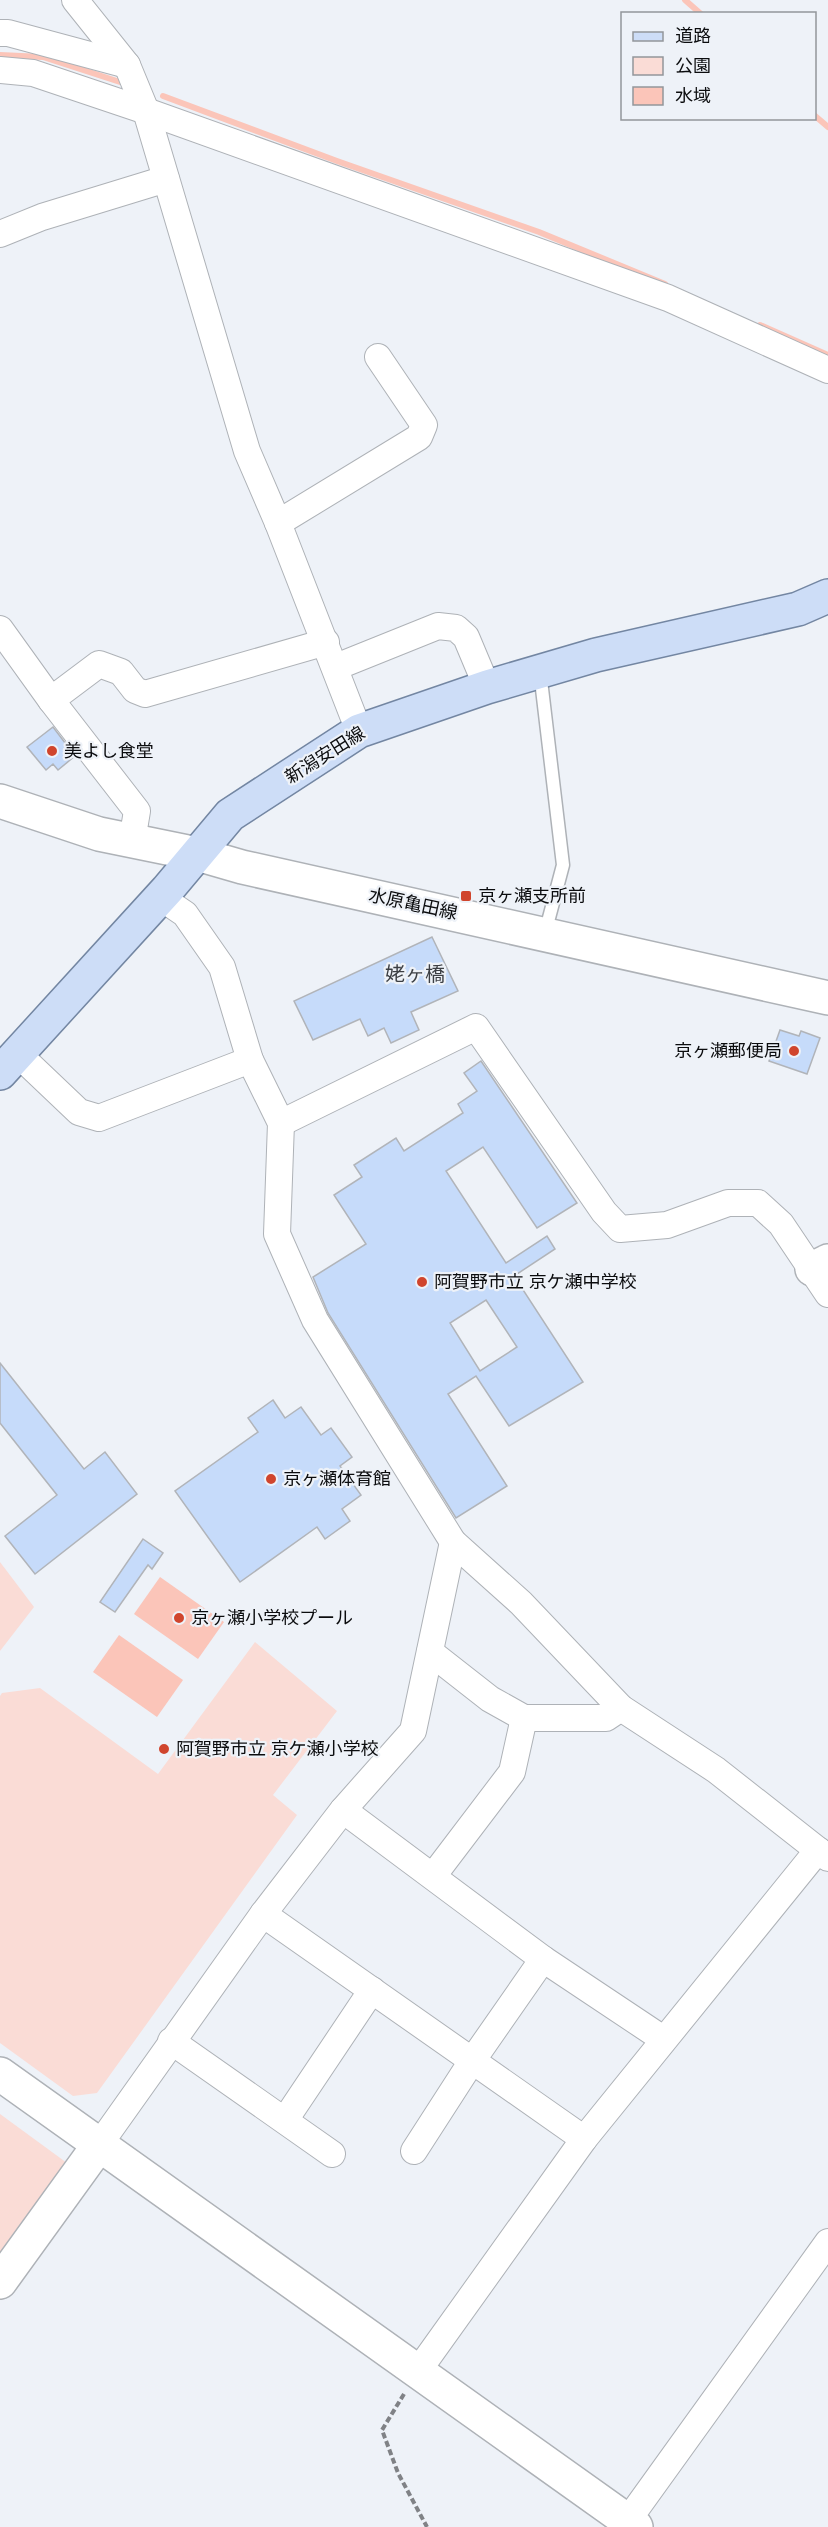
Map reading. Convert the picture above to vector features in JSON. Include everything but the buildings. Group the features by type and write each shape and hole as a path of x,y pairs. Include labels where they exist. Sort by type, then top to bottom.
{"main road":[{"name":"新潟安田線","path":"9,1063 160,897 230,815 359,731 540,671 596,655 798,609 828,596"}],"street":[{"path":"75,0 127,65 146,111 247,451 326,642 359,731"},
{"path":"0,33 8,33 127,65"},
{"path":"0,70 33,73 146,111 668,298 828,370"},
{"path":"0,234 42,218 166,179"},
{"path":"278,523 419,437 424,424 378,357"},
{"path":"336,667 438,626 456,628 466,637 487,687"},
{"path":"0,629 51,700 137,811 132,841"},
{"path":"51,700 99,664 121,672 135,690 145,694 326,642"},
{"name":"水原亀田線","path":"0,801 99,834 828,998"},
{"path":"160,897 185,914 222,967 250,1060 281,1123 277,1234 315,1320 453,1542 522,1603 621,1708 716,1770 823,1854 663,2039 584,2139 418,2371"},
{"path":"281,1123 476,1027 604,1212 620,1229 667,1225 728,1203 758,1203 781,1224 823,1275"},
{"path":"9,1063 80,1112 99,1118 250,1060"},
{"path":"0,2282 263,1914 343,1810 413,1731 453,1542"},
{"path":"430,1652 490,1699 524,1718 606,1718 621,1708"},
{"path":"433,1876 512,1772 524,1718"},
{"path":"343,1810 543,1959 663,2039"},
{"path":"263,1914 584,2139"},
{"path":"414,2151 472,2061 543,1959"},
{"path":"285,2120 372,1990"},
{"path":"171,2041 332,2154"},
{"path":"0,2074 418,2371 629,2525 828,2242"}],"lane":[{"path":"540,671 563,865 545,934"}],"path":[{"path":"418,2371 382,2430 398,2473 427,2527"}],"green space":[{"path":"0,1562 34,1607 0,1651"},
{"path":"255,1642 337,1711 273,1795 297,1815 97,2093 73,2096 0,2043 0,1696 2,1693 40,1688 158,1774"},
{"path":"0,2114 67,2163 0,2259"}],"water":[{"name":"京ヶ瀬小学校プール","path":"160,1577 224,1622 198,1659 134,1614"},
{"path":"119,1635 183,1680 157,1717 93,1672"}],"waterway":[{"path":"685,0 699,12"},
{"path":"0,55 43,57 120,82"},
{"path":"163,96 337,161 539,232 665,284"},
{"path":"816,117 828,127"},
{"path":"760,325 828,355"}],"place":[{"name":"美よし食堂","path":"52,751"},
{"name":"京ヶ瀬支所前","path":"466,896"},
{"name":"京ヶ瀬郵便局","path":"794,1051"},
{"name":"阿賀野市立 京ケ瀬中学校","path":"422,1282"},
{"name":"京ヶ瀬体育館","path":"271,1479"},
{"name":"京ヶ瀬小学校プール","path":"179,1618"},
{"name":"阿賀野市立 京ケ瀬小学校","path":"164,1749"}],"district":[{"name":"姥ヶ橋","path":"415,974"}]}
